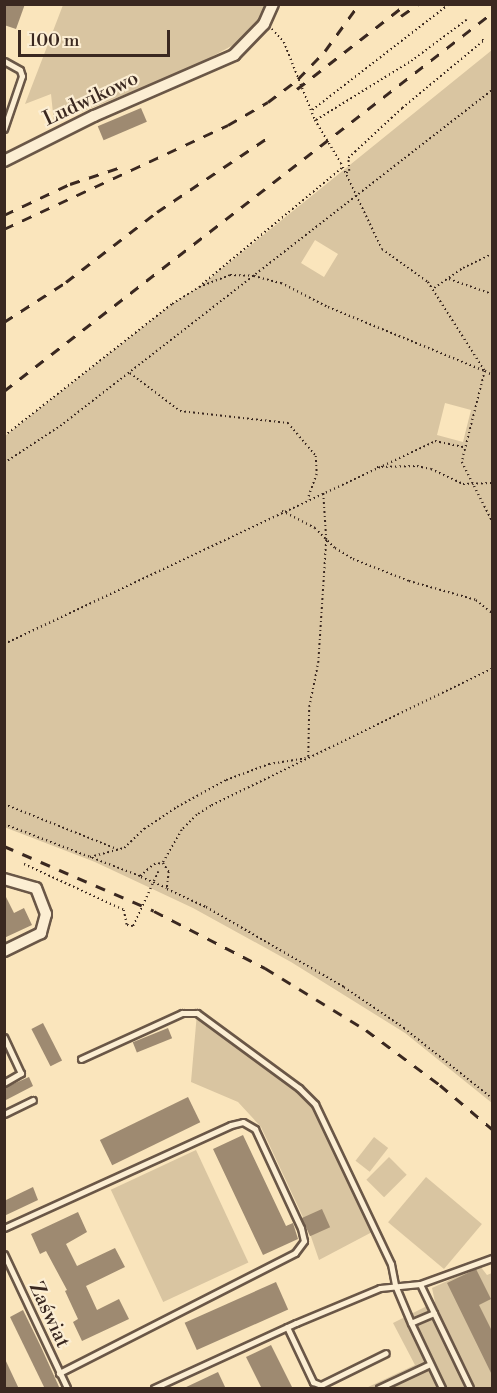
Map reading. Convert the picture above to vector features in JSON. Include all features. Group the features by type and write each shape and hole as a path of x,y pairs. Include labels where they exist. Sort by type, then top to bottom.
{"street":[{"name":"Ludwikowo","path":"4,161 94,116 234,55 264,24 273,4"},
{"path":"4,879 36,888 46,914 41,933 4,951"}],"lane":[{"path":"4,61 20,70 22,76 4,129"},
{"path":"81,1059 182,1012 197,1013 300,1088 315,1104 391,1264 394,1285 442,1389"},
{"path":"4,1037 21,1073 20,1076 4,1083"},
{"path":"4,1114 33,1100"},
{"path":"4,1228 231,1125 243,1122 255,1129 301,1228 304,1241 295,1253 59,1373"},
{"name":"Zaświat","path":"4,1254 67,1389"},
{"path":"154,1389 380,1288 420,1284 492,1258"},
{"path":"420,1284 470,1389"},
{"path":"411,1323 434,1313"},
{"path":"287,1328 313,1382 321,1385 386,1353"},
{"path":"379,1389 430,1364"}],"path":[{"path":"311,110 449,4"},
{"path":"315,120 411,61 466,20 468,22"},
{"path":"264,24 280,35 284,42 315,120 344,167 382,249 416,271 434,288 485,371 462,462 492,522"},
{"path":"346,173 349,171 348,158 402,108 483,41 482,39"},
{"path":"4,463 60,426 492,90"},
{"path":"4,436 65,391 172,304 199,287 344,167"},
{"path":"434,288 492,254"},
{"path":"199,287 230,275 254,276 281,283 328,307 492,375"},
{"path":"448,279 492,294"},
{"path":"130,372 180,411 288,423 316,456 317,474 308,499"},
{"path":"4,644 281,511 435,441 465,447"},
{"path":"376,467 417,466 431,469 463,484 492,483"},
{"path":"308,758 309,707 318,663 326,540 326,504 323,492"},
{"path":"281,511 315,528 326,540 353,559 409,581 476,600 492,613"},
{"path":"164,863 182,830 197,814 492,669"},
{"path":"90,857 124,848 144,829 177,807 226,780 269,764 308,758"},
{"path":"4,804 117,850"},
{"path":"4,824 140,876 206,907 344,987 404,1028 492,1098"},
{"path":"140,876 154,864 164,863"},
{"path":"164,863 169,872 167,889"},
{"path":"24,864 124,910 127,925 133,926 159,872"}],"shaded area":[{"path":"63,5 267,5 246,38 193,67 54,123 51,94 25,104"},
{"path":"492,50 492,1103 405,1033 291,962 193,908 95,862 4,827 5,436 172,304 199,287","holes":["315,240 338,254 324,277 301,263","445,403 471,410 463,442 437,435"]},
{"path":"197,1013 299,1088 315,1104 374,1231 319,1260 308,1228 261,1127 238,1102 191,1082"},
{"path":"374,1137 388,1148 370,1172 356,1161"},
{"path":"196,1150 248,1262 163,1302 111,1190"},
{"path":"389,1157 407,1175 384,1197 366,1180"},
{"path":"426,1177 482,1224 444,1269 388,1222"},
{"path":"480,1266 487,1275 492,1273 492,1388 366,1388 415,1365 393,1323 435,1302 432,1288"}],"building":[{"path":"4,4 25,4 16,29 4,25"},
{"path":"141,108 147,122 104,140 98,126"},
{"path":"4,893 14,913 24,908 32,925 4,938"},
{"path":"43,1023 62,1060 50,1066 31,1029"},
{"path":"168,1028 172,1038 137,1052 133,1042"},
{"path":"29,1077 33,1086 4,1101 4,1088"},
{"path":"188,1097 200,1122 112,1165 100,1140"},
{"path":"243,1135 286,1226 293,1223 298,1239 263,1255 213,1149"},
{"path":"33,1187 38,1200 4,1216 4,1201"},
{"path":"322,1209 330,1227 310,1236 302,1218"},
{"path":"78,1212 87,1232 66,1244 77,1266 115,1248 125,1267 86,1286 97,1310 119,1299 129,1319 82,1341 73,1322 78,1319 65,1291 67,1290 46,1251 40,1254 31,1234"},
{"path":"476,1269 491,1299 479,1305 492,1331 492,1375 447,1283"},
{"path":"276,1282 288,1309 197,1350 185,1323"},
{"path":"23,1310 60,1389 45,1389 10,1317"},
{"path":"271,1345 293,1389 262,1389 246,1357"},
{"path":"4,1357 19,1389 4,1389"},
{"path":"218,1372 226,1389 182,1389"}],"railway":[{"path":"4,229 228,125 268,102 298,79 325,51 359,4"},
{"path":"297,89 406,4"},
{"path":"401,16 418,4"},
{"path":"4,391 492,13"},
{"path":"4,322 66,282 157,212 270,136"},
{"path":"4,215 70,184 118,168"},
{"path":"4,846 154,911 265,968 366,1030 440,1085 492,1129"}]}
